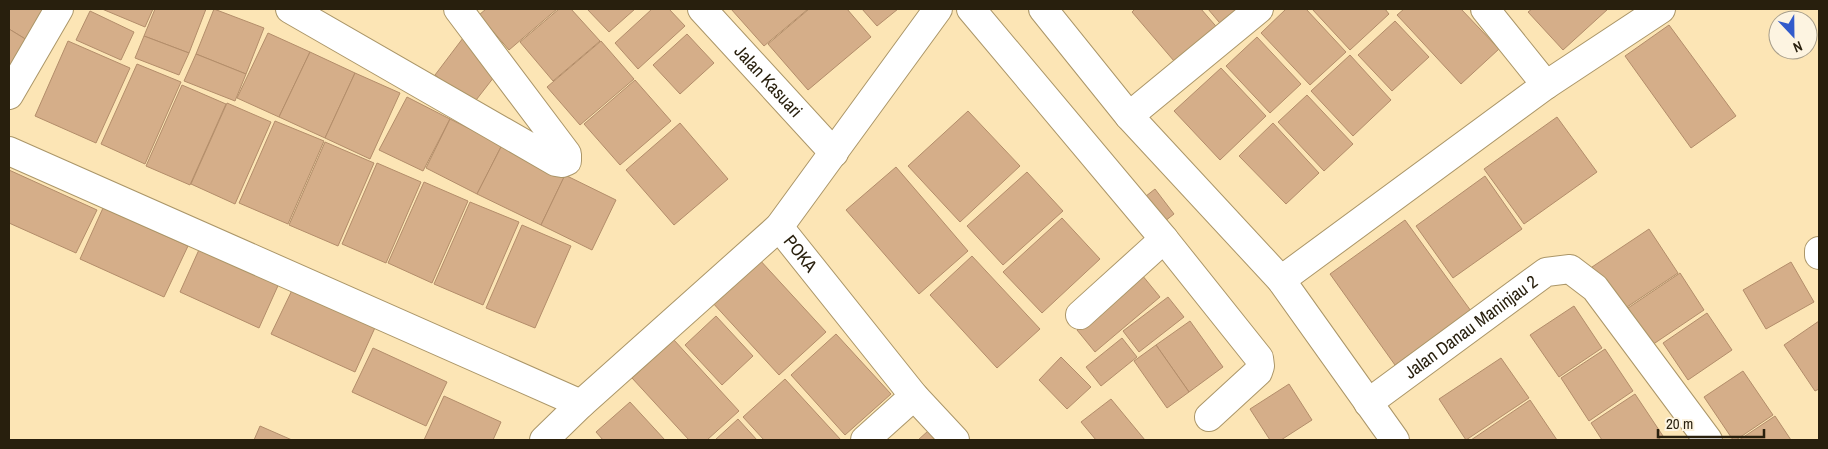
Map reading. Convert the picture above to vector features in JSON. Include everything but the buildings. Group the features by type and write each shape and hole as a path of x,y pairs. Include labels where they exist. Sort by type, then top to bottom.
{"street":[{"path":"9,95 58,9"},
{"path":"290,9 556,162 562,163 567,161 567,154 458,9"},
{"name":"Jalan Kasuari","path":"702,9 834,153"},
{"name":"POKA","path":"938,9 779,227 914,396 954,440"},
{"path":"971,9 1164,239 1259,358 1260,366 1258,372 1209,417"},
{"path":"1043,9 1129,116 1281,280 1394,440"},
{"path":"1129,116 1259,9"},
{"path":"1486,9 1546,85"},
{"path":"1281,280 1546,85 1657,10"},
{"path":"9,151 581,404"},
{"path":"544,440 581,404 779,227"},
{"path":"1080,315 1164,239"},
{"name":"Jalan Danau Maninjau 2","path":"1368,404 1546,272 1570,270 1595,288 1708,440"},
{"path":"865,440 914,396"}]}
